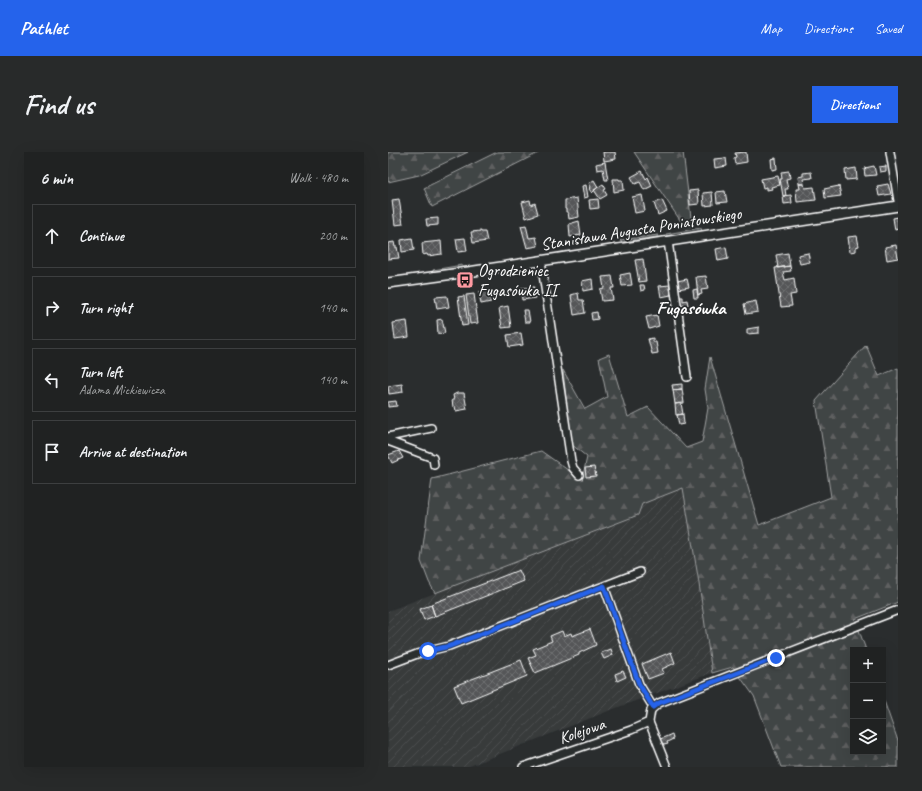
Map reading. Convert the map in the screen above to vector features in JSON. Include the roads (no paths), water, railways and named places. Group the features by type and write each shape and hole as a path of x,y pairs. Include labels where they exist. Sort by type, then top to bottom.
{"main road":[{"name":"Stanisława Augusta Poniatowskiego","path":"388,283 898,206"}],"street":[{"path":"890,152 898,201"},
{"path":"668,241 687,377"},
{"path":"541,261 571,461 573,468 579,475"},
{"path":"388,437 430,428"},
{"path":"388,441 433,458 434,465"},
{"path":"388,665 417,654 450,646 640,572"},
{"path":"604,586 639,684 653,707"},
{"path":"667,767 649,722 653,707 659,703 898,610"},
{"name":"Kolejowa","path":"523,767 631,730 649,722"}],"place":[{"name":"Ogrodzieniec Fugasówka II","path":"465,280"}],"district":[{"name":"Fugasówka","path":"691,308"}]}
